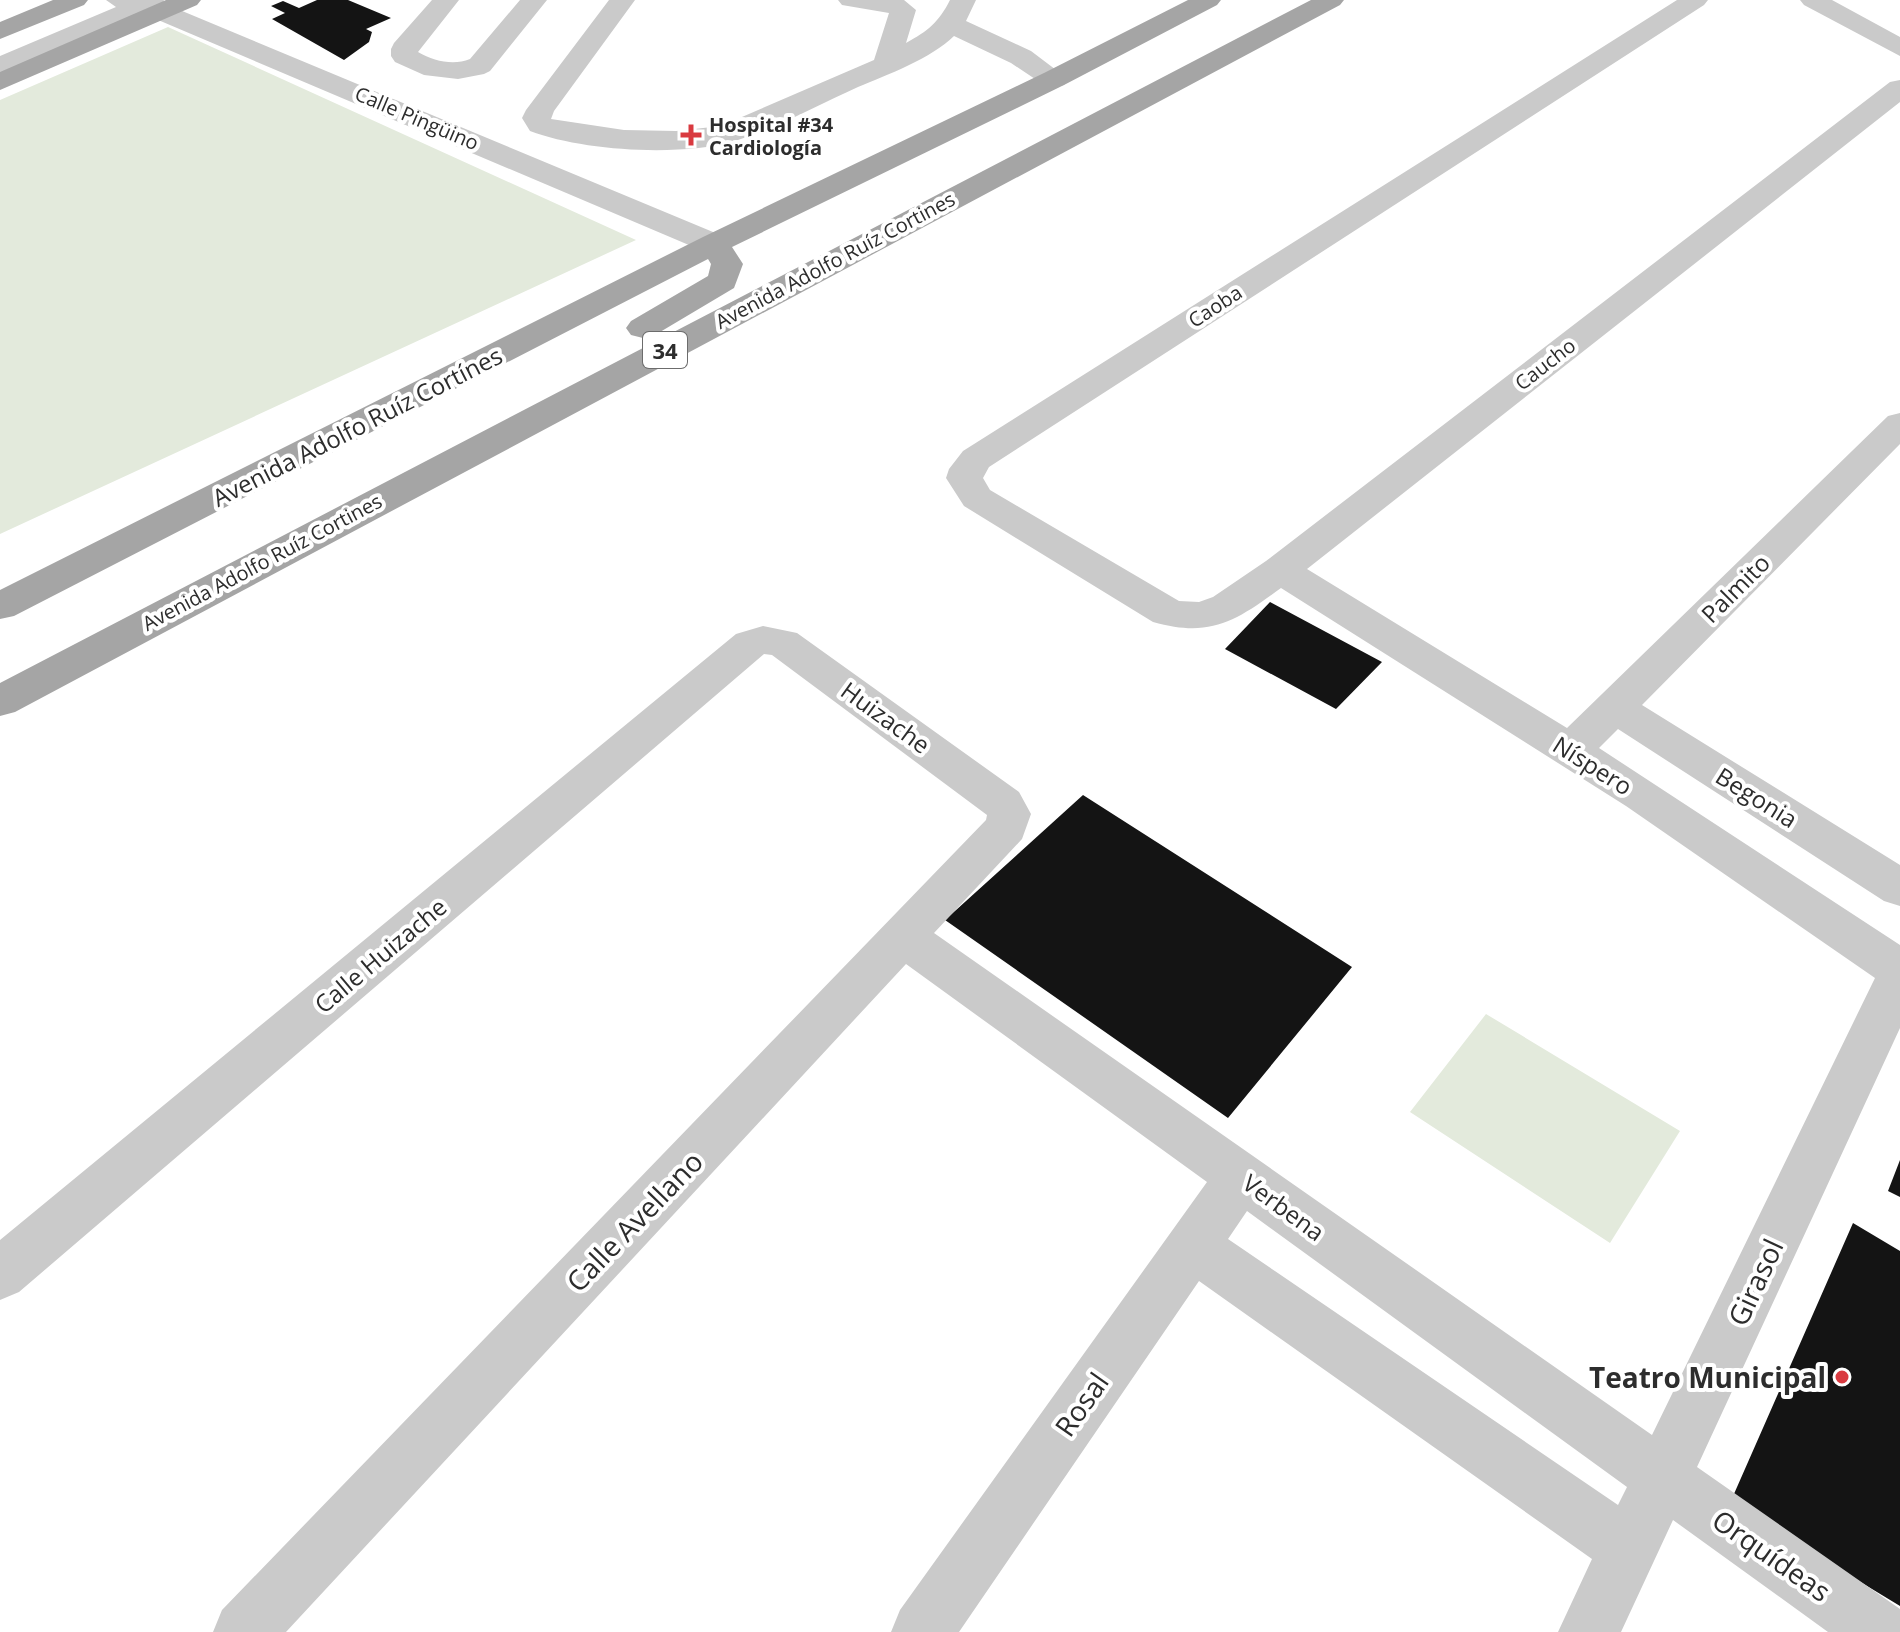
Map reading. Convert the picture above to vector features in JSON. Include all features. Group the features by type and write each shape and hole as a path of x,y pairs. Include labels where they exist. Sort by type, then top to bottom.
{"main road":[{"path":"0,31 75,0"},
{"path":"543,413 559,385 589,358 692,302 723,281 727,264 714,244 1054,79 1208,0"},
{"name":"Avenida Adolfo Ruíz Cortines","path":"0,701 1331,0"},
{"path":"0,82 146,2"},
{"name":"Avenida Adolfo Ruíz Cortínes","path":"0,606 714,244"}],"street":[{"path":"446,0 404,49 405,56 414,64 458,71 474,68 534,0"},
{"path":"622,0 540,110 536,118 540,125 556,131 624,139 705,138 752,125 886,65 940,35 957,12 1054,79"},
{"path":"851,0 892,4 903,10 886,65"},
{"name":"Caoba","path":"1180,617 977,498 965,487 965,468 1695,0"},
{"path":"1813,0 1900,48"},
{"path":"0,54 146,2"},
{"path":"0,66 146,2"},
{"name":"Calle Pingüino","path":"146,2 714,244"},
{"name":"Caucho","path":"1180,617 1193,619 1219,611 1280,570 1900,88"},
{"name":"Palmito","path":"1570,751 1900,424"},
{"name":"Níspero","path":"1280,570 1641,794 1900,973"},
{"name":"Huizache","path":"763,640 783,643 1004,804"},
{"name":"Calle Huizache","path":"0,1274 742,650 763,640"},
{"name":"Begonia","path":"1614,707 1900,888"},
{"name":"Calle Avellano","path":"244,1632 1006,827 1009,814 1004,804"},
{"name":"Verbena","path":"904,937 1663,1477"},
{"name":"Girasol","path":"1589,1632 1900,973"},
{"name":"Rosal","path":"922,1632 1241,1176"},
{"path":"1192,1245 1628,1548"},
{"name":"Orquídeas","path":"1663,1477 1880,1632"}],"shaded area":[{"path":"168,27 636,240 0,534 0,100"},
{"path":"1486,1014 1680,1131 1610,1243 1410,1112"}],"building":[{"path":"317,0 348,0 391,18 366,29 372,32 369,42 344,60 272,19 285,13 271,6 283,1 299,8"},
{"path":"1270,602 1382,662 1336,709 1225,649"},
{"path":"1083,795 1352,967 1228,1118 945,920"},
{"path":"1900,1160 1900,1197 1888,1191"},
{"name":"Teatro Municipal","path":"1853,1223 1900,1251 1900,1606 1730,1503"}],"place":[{"name":"Hospital #34 Cardiología","path":"691,135"},
{"name":"Teatro Municipal","path":"1842,1377"}]}
